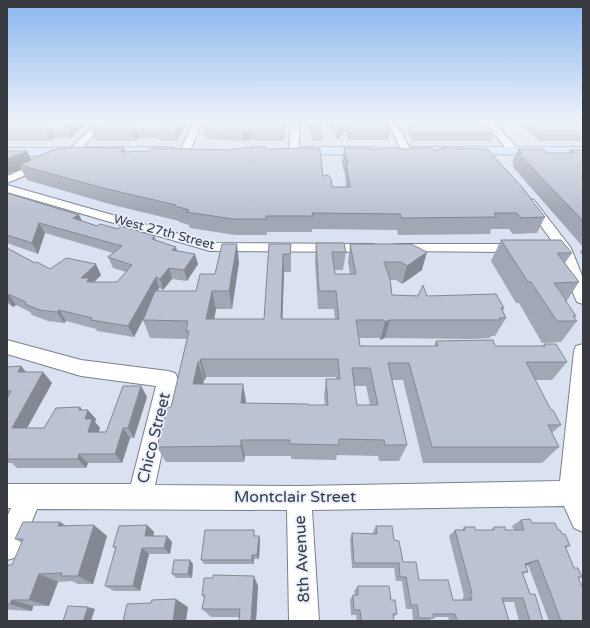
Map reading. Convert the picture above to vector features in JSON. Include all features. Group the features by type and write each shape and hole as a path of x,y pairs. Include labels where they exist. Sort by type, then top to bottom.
{"main road":[{"path":"7,152 43,159 73,152 151,151"}],"street":[{"path":"486,151 497,164"},
{"path":"7,180 43,159"},
{"name":"West 27th Street","path":"7,188 210,247 534,248"},
{"path":"522,194 564,248 583,298"},
{"path":"549,248 564,248"},
{"name":"Chico Street","path":"7,347 81,368 168,379 140,497"},
{"path":"583,351 577,493 583,519"},
{"name":"Montclair Street","path":"19,496 299,498 577,493"},
{"path":"7,547 19,496"},
{"name":"8th Avenue","path":"299,498 304,621"}],"building":[{"path":"7,151 26,151 7,159"},
{"path":"50,151 320,151 323,176 328,175 331,179 332,187 350,187 346,164 348,164 345,151 489,151 521,186 545,217 521,218 517,213 494,213 496,217 402,218 400,214 312,213 313,216 266,216 266,219 233,219 186,212 189,210 175,206 176,205 107,189 19,165"},
{"path":"520,151 574,153 572,151 583,151 583,221 518,153 522,153"},
{"path":"7,193 79,215 73,218 97,226 100,224 118,229 121,226 155,236 152,239 176,247 172,250 195,254 184,270 169,268 160,279 156,277 128,326 91,320 92,318 59,310 57,312 40,310 7,294 7,248 50,269 66,258 96,264 81,278 89,278 87,282 117,282 132,265 108,257 122,246 39,223 32,243 7,235"},
{"path":"501,240 561,240 572,253 557,253 579,282 554,283 576,316 573,316 577,321 557,321 531,282 528,282"},
{"path":"316,243 344,243 346,252 332,252 335,274 356,274 350,244 411,244 427,252 407,266 401,262 384,262 390,279 392,295 418,296 423,285 427,296 496,294 504,308 501,308 506,318 499,318 500,320 390,320 385,322 384,320 356,320 360,346 438,346 436,341 493,340 495,346 545,346 544,344 556,344 567,362 526,362 551,410 553,410 561,425 548,425 559,447 432,447 409,363 388,363 407,445 385,445 384,440 339,439 339,445 290,444 290,440 241,440 241,446 157,447 167,407 171,407 189,331 186,331 188,321 143,320 155,291 196,291 200,274 215,274 222,244 237,244 229,291 212,291 206,319 264,319 269,244 291,244 290,254 283,254 281,319 339,319 336,291 319,291","holes":["201,359 338,359 340,379 326,379 328,405 241,403 243,384 193,384 198,362 200,362","352,368 370,368 378,405 357,405"]},
{"path":"21,366 18,372 43,372 12,428 44,428 56,408 80,407 79,410 88,410 85,419 92,419 88,432 106,432 123,386 141,386 128,428 123,428 115,454 79,454 78,459 7,459 7,398 11,391 7,391 7,367"},
{"path":"530,519 532,523 555,523 558,530 560,530 562,534 565,534 570,546 565,546 574,568 578,568 582,577 578,577 583,588 583,621 561,621 538,560 525,564 528,572 522,572 530,594 535,594 543,621 530,621 523,598 502,598 509,621 457,621 455,614 433,614 434,618 419,618 417,605 411,605 406,577 400,577 399,563 354,563 352,533 377,534 376,526 392,526 394,540 399,541 403,562 416,562 419,580 448,580 453,600 472,600 470,593 472,593 455,530 465,530 464,527 475,527 475,530 494,530 494,527 505,527 505,530 524,530 521,520"},
{"path":"23,522 60,522 58,526 94,525 78,576 61,576 62,573 39,574 29,600 12,600 10,604 7,604 7,567 8,565 12,565 23,539 15,539"},
{"path":"147,525 145,536 167,536 164,548 142,548 133,586 105,586 116,547 113,547 119,526"},
{"path":"205,530 254,530 254,536 259,536 257,555 252,555 252,560 201,560"},
{"path":"174,560 190,560 188,574 172,574"},
{"path":"213,575 254,576 251,621 239,621 240,609 202,609 205,595 202,595 204,578 213,578"},
{"path":"358,586 389,586 391,600 395,600 397,614 393,614 394,621 361,620 360,610 354,610 353,595 358,595"},
{"path":"176,599 173,621 123,621 127,604 151,603 152,600"},
{"path":"68,606 88,607 83,621 63,621"}]}
